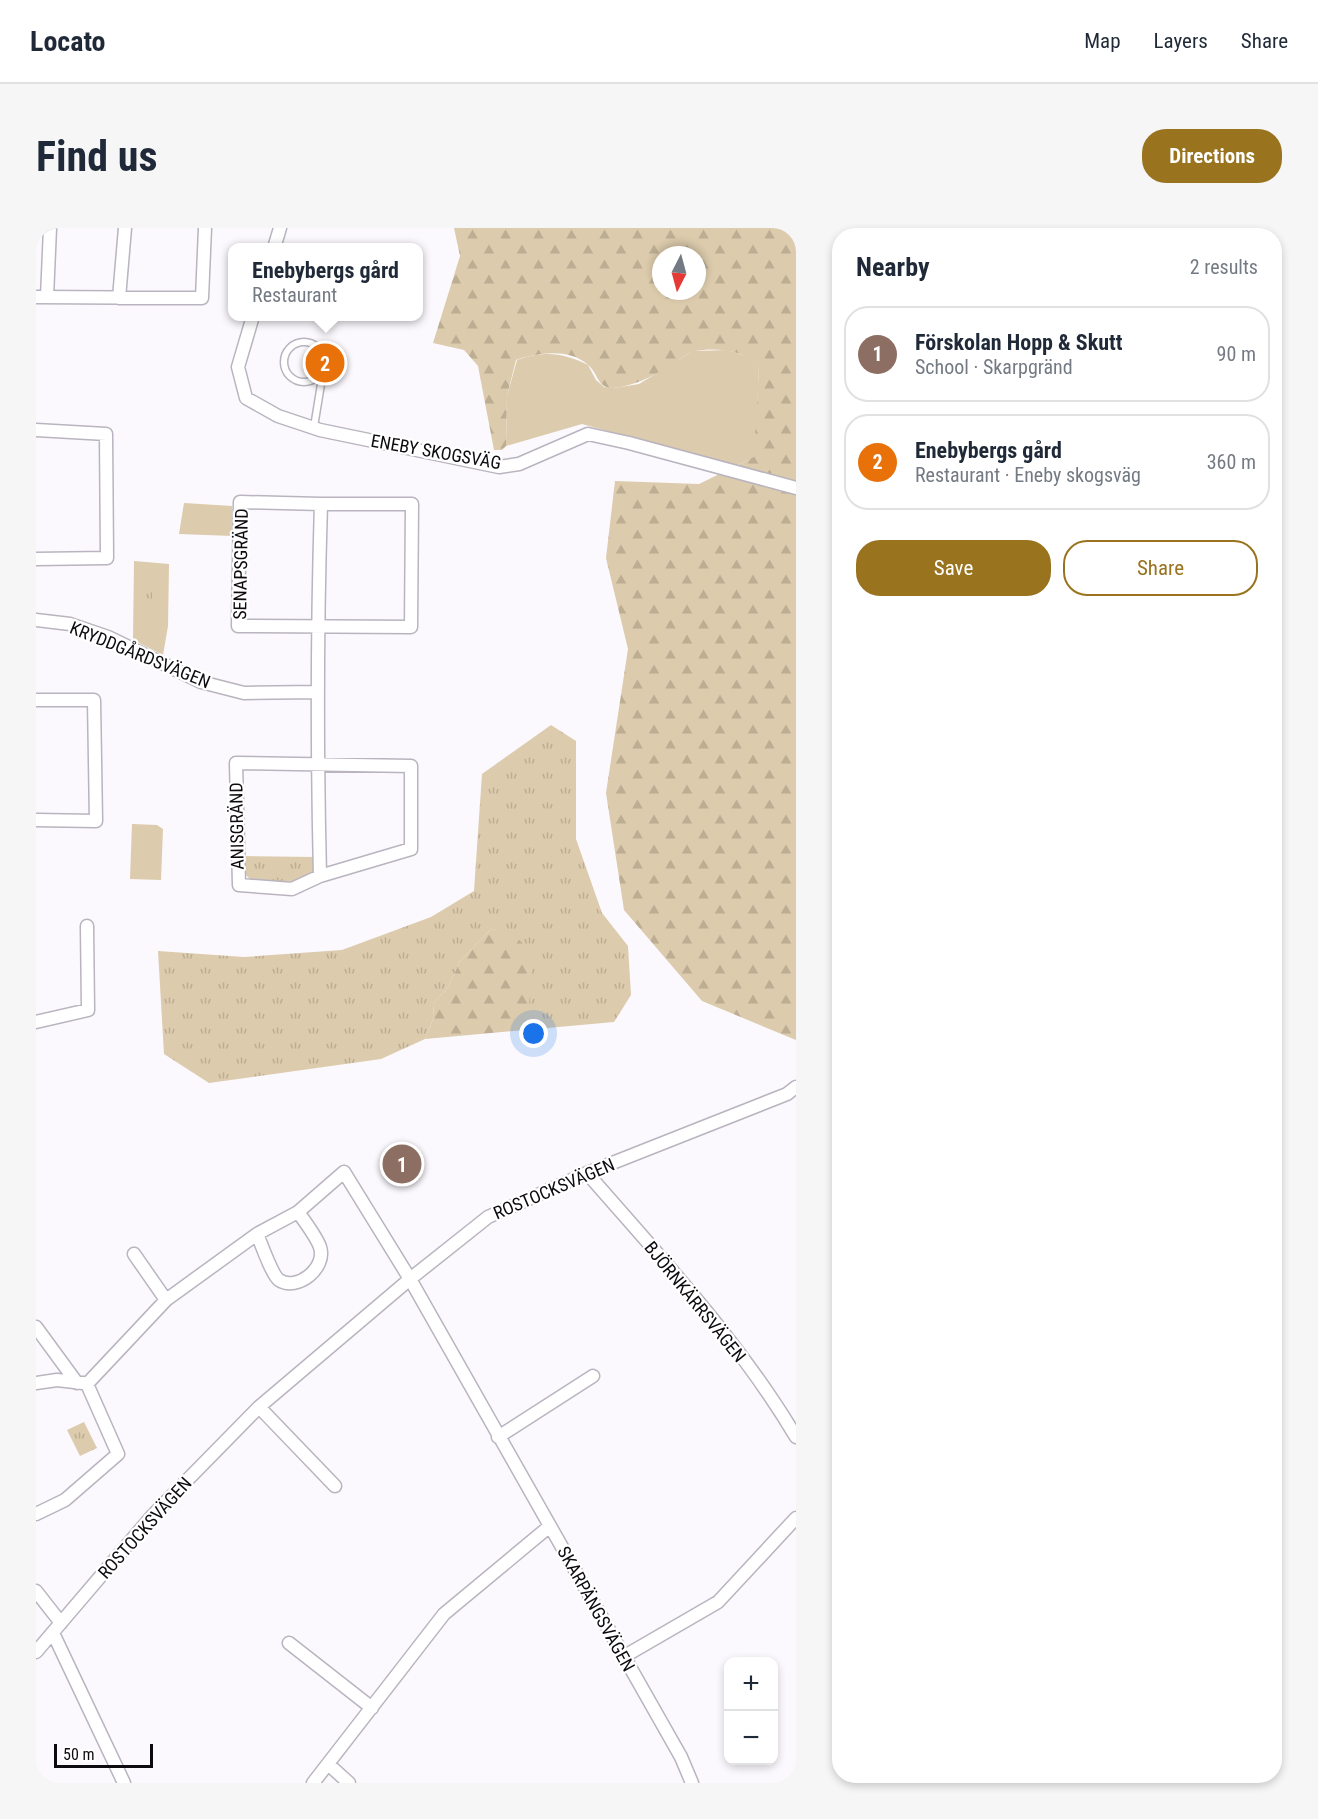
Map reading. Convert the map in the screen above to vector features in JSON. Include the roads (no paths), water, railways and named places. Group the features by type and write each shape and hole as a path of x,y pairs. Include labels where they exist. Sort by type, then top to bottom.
{"street":[{"path":"50,228 42,297 119,298 201,298 205,228"},
{"path":"119,298 125,228"},
{"path":"276,243 280,228"},
{"name":"ENEBY SKOGSVÄG","path":"252,321 238,368 246,398 278,416 314,428 499,467 519,464 588,435 629,442 796,488"},
{"path":"36,430 106,434 107,558 36,559"},
{"name":"SENAPSGRÄND","path":"240,502 321,504 412,504 411,627 238,626 240,502"},
{"path":"320,876 316,692 321,504"},
{"name":"KRYDDGÅRDSVÄGEN","path":"36,620 70,624 108,638 211,685 244,693 316,692"},
{"path":"36,700 94,700 96,821 36,820"},
{"name":"ANISGRÄND","path":"236,763 317,764 411,766 411,849 320,876 292,889 239,885 236,763"},
{"path":"36,1022 88,1010 87,926"},
{"name":"ROSTOCKSVÄGEN","path":"36,1652 152,1516 259,1407 410,1279 488,1217 587,1173 787,1094 796,1088"},
{"name":"SKARPÄNGSVÄGEN","path":"298,1212 344,1172 410,1279 681,1757 692,1783"},
{"name":"BJÖRNKÄRRSVÄGEN","path":"587,1173 686,1287 780,1410 796,1437"},
{"path":"82,1383 166,1300 257,1234 298,1212 321,1248 316,1268 303,1281 292,1284 278,1279 257,1234"},
{"path":"134,1254 166,1300"},
{"path":"36,1326 82,1383 118,1454 65,1500 36,1514"},
{"path":"498,1437 593,1376"},
{"path":"36,1383 57,1380 82,1383"},
{"path":"259,1407 335,1486"},
{"path":"623,1657 718,1602 796,1518"},
{"path":"313,1783 444,1614 550,1526"},
{"path":"36,1591 57,1628 124,1783"},
{"path":"289,1643 372,1708"},
{"path":"328,1764 350,1783"}],"lane":[{"path":"314,428 323,368 322,353 310,343 295,343 285,354 285,371 298,381 314,380 323,368"}],"place":[{"name":"Enebybergs gård","path":"325,363"},
{"name":"Förskolan Hopp & Skutt","path":"402,1164"}]}
